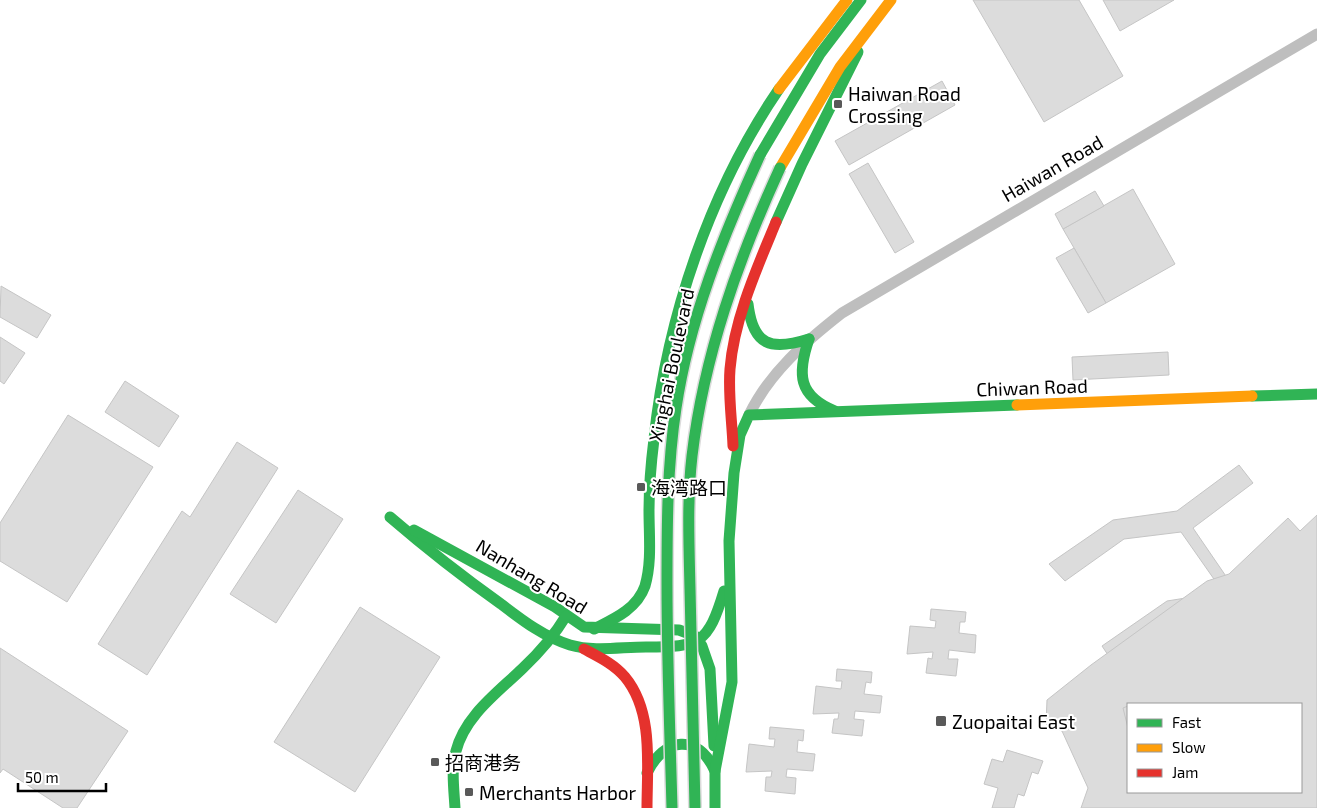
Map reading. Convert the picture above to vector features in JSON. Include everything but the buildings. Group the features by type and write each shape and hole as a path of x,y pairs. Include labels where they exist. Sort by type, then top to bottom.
{"street":[{"name":"Xinghai Boulevard","path":"594,629 630,609 646,586 649,504 659,403 678,319 701,245 726,184 753,132 786,78 848,0"},
{"name":"Xinghai Boulevard","path":"672,808 669,466 676,407 689,344 707,280 727,225 760,155 820,54 861,0"},
{"name":"Xinghai Boulevard","path":"695,808 689,511 694,442 709,360 730,285 754,222 780,168 840,67 891,0"},
{"name":"Xinghai Boulevard","path":"715,808 715,771 732,682 729,570 734,473 730,381 731,359 747,297 765,247 805,156 871,25"},
{"name":"Haiwan Road","path":"749,414 768,382 809,339 842,313 884,286 1317,34"},
{"path":"747,297 750,327 764,342 780,347 809,339"},
{"path":"809,339 801,362 804,388 813,401 840,412"},
{"name":"Chiwan Road","path":"749,414 1317,394"},
{"name":"Xinghai Boulevard","path":"734,473 740,435 749,414"},
{"name":"Xinghai Boulevard","path":"729,570 737,535 742,457 746,440 763,421 782,414"},
{"name":"Nanhang Road","path":"390,517 472,560 555,607 584,628 679,630 688,632 700,641 674,648 580,647 552,638 448,568 390,517"},
{"path":"715,771 710,669 700,641 712,630 729,570"},
{"path":"456,808 454,768 457,750 465,730 478,712 552,638 566,616"},
{"path":"580,647 597,654 610,663 633,687 640,701 646,729 646,808"},
{"path":"646,775 651,760 663,749 679,744 695,747 708,756 715,771"}],"traffic: fast":[{"path":"760,155 820,54 861,0"},
{"path":"776,222 802,164 858,52"},
{"path":"594,629 631,607 645,586 649,558 649,493 654,439 660,393 681,301 696,256 732,169 754,128 779,89"},
{"path":"672,808 667,541 669,475 673,430 689,343 709,279 733,216 760,155"},
{"path":"695,808 689,539 689,489 692,456 705,381 714,345 750,238 780,168"},
{"path":"748,304 754,329 759,337 766,342 784,344 809,339"},
{"path":"809,339 802,373 807,391 823,405 835,411"},
{"path":"1252,396 1317,394"},
{"path":"715,808 715,771 732,682 729,541 734,473 740,435 749,415 1017,405"},
{"path":"390,517 445,562 525,622 560,642 579,647 598,649 664,647 690,643 699,639 707,632 713,622 724,591"},
{"path":"414,530 555,607 584,627 679,630 695,636 702,646 710,669 714,746"},
{"path":"455,808 454,758 460,738 474,716 540,650 566,616"},
{"path":"647,773 662,752 681,744 690,745 700,750 715,771"}],"traffic: slow":[{"path":"779,89 847,0"},
{"path":"780,168 840,67 891,0"},
{"path":"1017,405 1252,396"}],"traffic: jam":[{"path":"733,446 729,388 732,350 747,294 776,222"},
{"path":"584,649 621,672 634,691 641,706 647,740 647,808"}],"place":[{"name":"Haiwan Road Crossing","path":"838,104"},
{"name":"海湾路口","path":"641,487"},
{"name":"Zuopaitai East","path":"941,721"},
{"name":"招商港务","path":"435,762"},
{"name":"Merchants Harbor","path":"469,792"}]}
